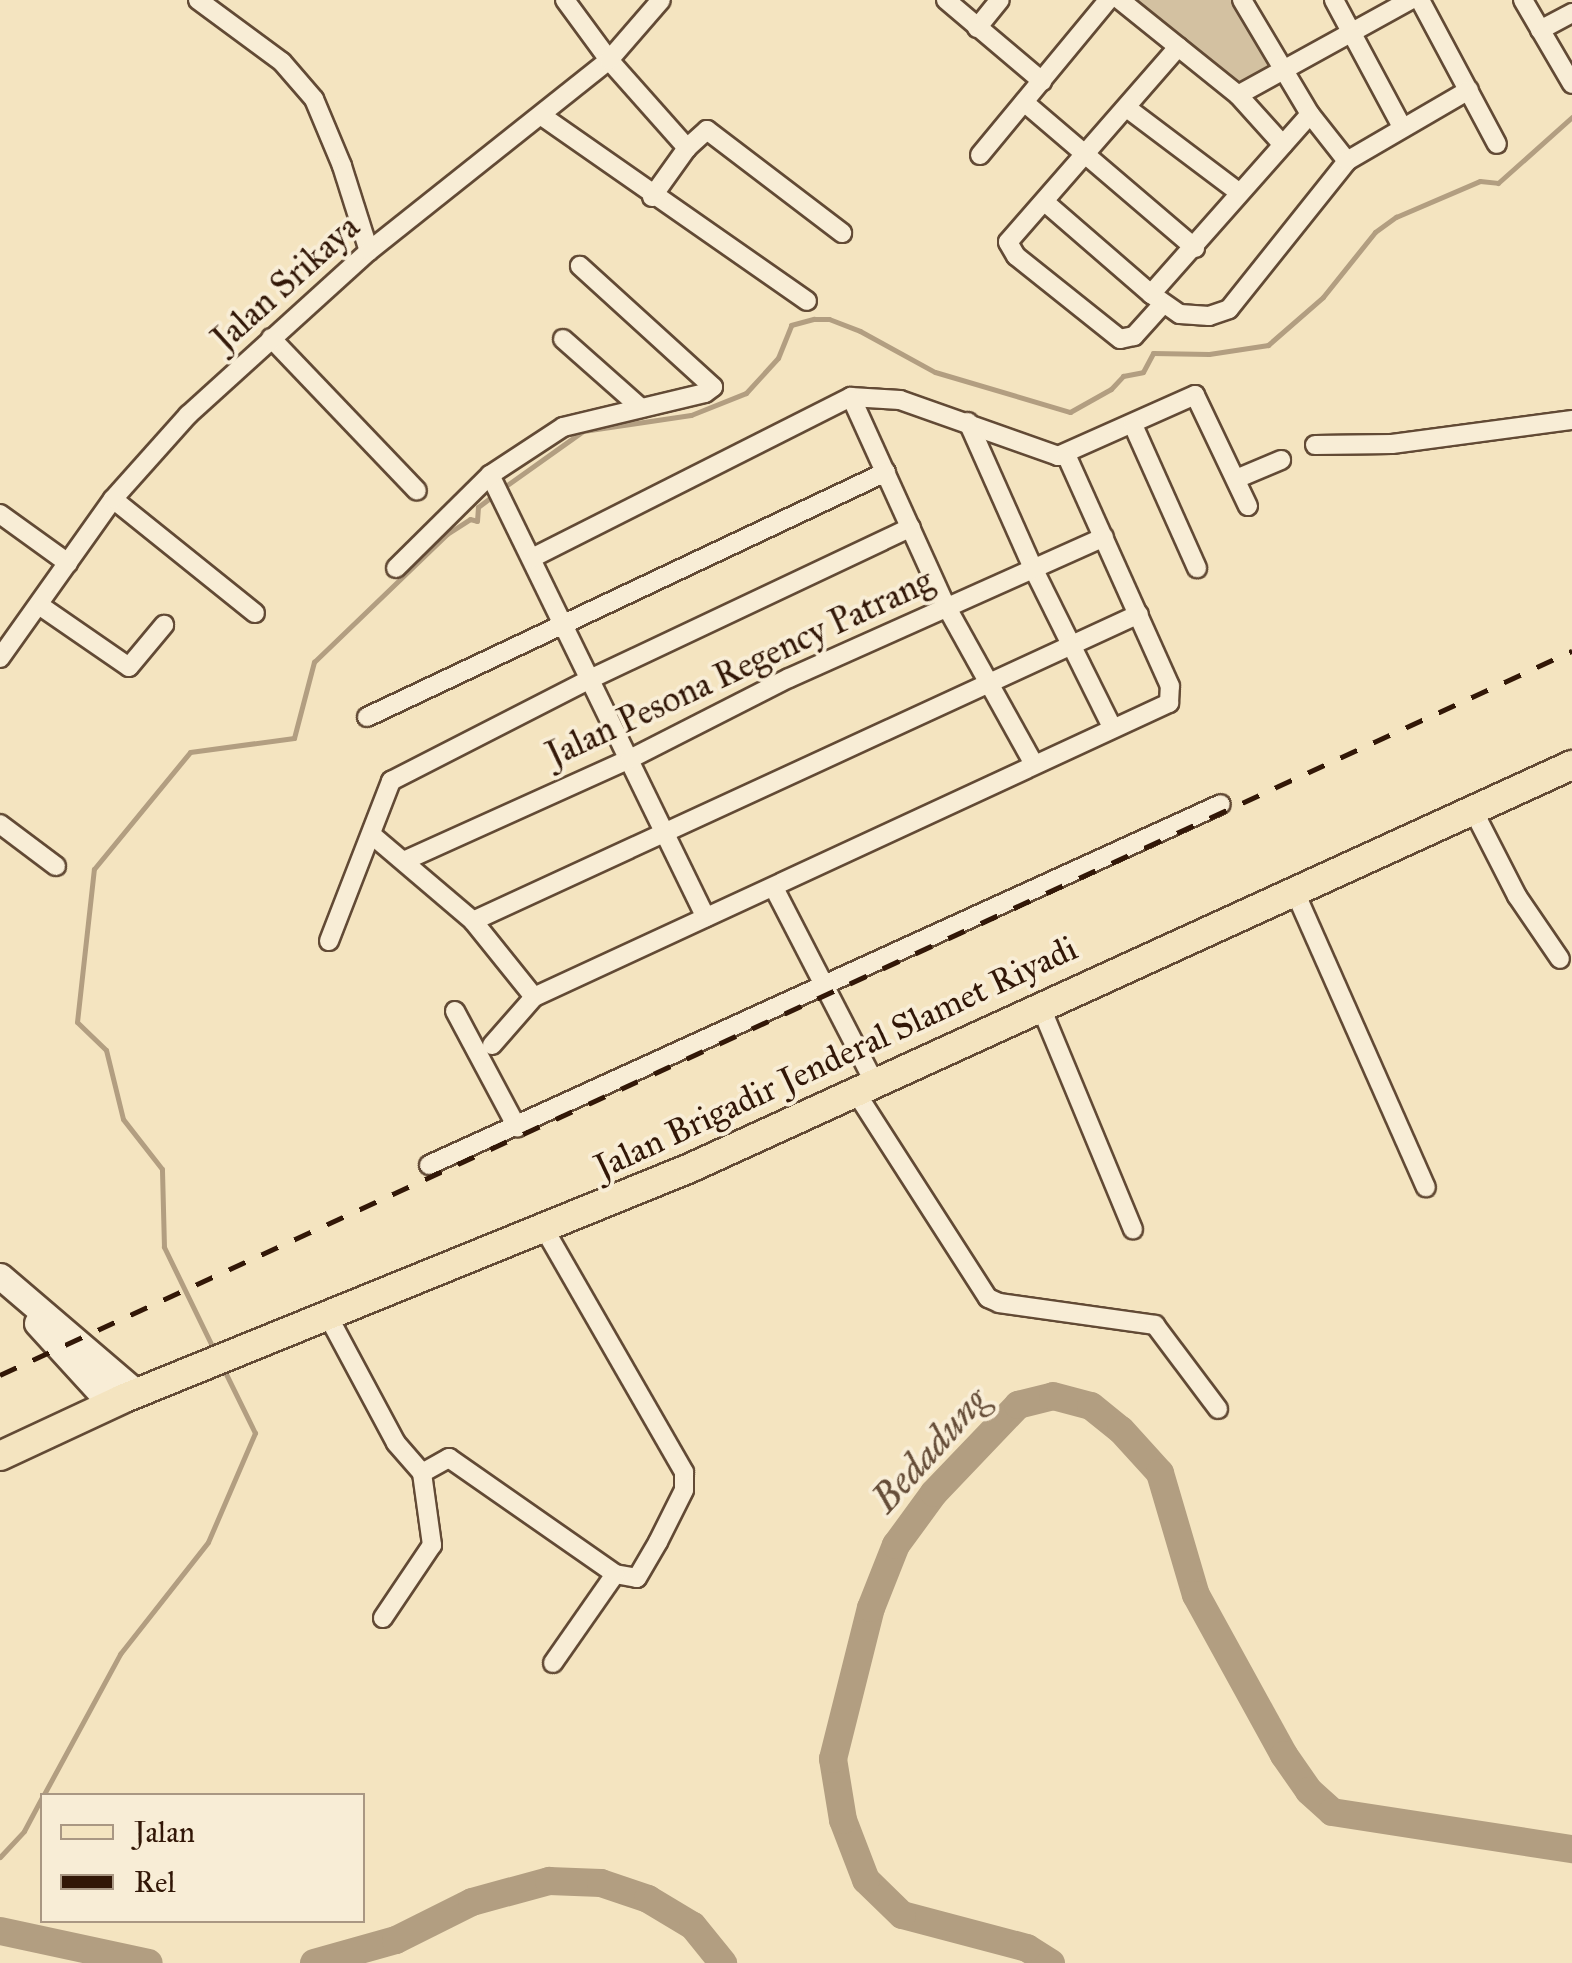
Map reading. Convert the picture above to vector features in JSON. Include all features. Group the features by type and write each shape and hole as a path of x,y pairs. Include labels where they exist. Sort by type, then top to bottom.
{"main road":[{"name":"Jalan Brigadir Jenderal Slamet Riyadi","path":"0,1456 123,1398 544,1230 1572,765"},
{"path":"1,1286 123,1398"}],"street":[{"path":"198,0 282,62 314,99 342,166 369,250"},
{"path":"565,0 609,60 687,148"},
{"name":"Jalan Srikaya","path":"3,650 113,499 188,415 369,250 609,60 661,0"},
{"path":"946,0 1042,82"},
{"path":"977,28 1000,0"},
{"path":"980,154 1108,0"},
{"path":"1120,0 1238,94 1283,145"},
{"path":"1242,0 1310,114 1347,161"},
{"path":"1334,0 1402,128"},
{"path":"1238,94 1410,0"},
{"path":"1420,0 1497,144"},
{"path":"1522,0 1571,82"},
{"path":"1540,30 1572,12"},
{"path":"1178,47 1046,203 1011,234 1009,246 1016,256 1120,339 1130,339 1195,248 1310,114"},
{"path":"1046,203 1156,300 1180,314 1209,316 1237,303 1347,161 1469,90"},
{"path":"1024,102 1195,248"},
{"path":"1128,108 1240,193"},
{"path":"542,116 652,197 807,301"},
{"path":"652,197 687,148 707,130 842,233"},
{"path":"396,568 568,424 706,394 713,387 580,266"},
{"path":"271,338 416,491"},
{"path":"563,338 642,408"},
{"path":"532,558 850,397 900,400 968,422 1029,449 1066,455 1195,395 1248,506"},
{"path":"850,397 946,606 1033,762"},
{"path":"1315,445 1392,444 1572,420"},
{"path":"968,422 1034,570 1112,727"},
{"path":"1133,425 1196,568"},
{"path":"492,1045 534,997 774,888 1033,762 1167,704 1172,695 1066,455"},
{"path":"1236,479 1281,460"},
{"path":"366,717 886,472"},
{"path":"496,485 706,918"},
{"path":"113,499 256,613"},
{"path":"0,514 68,564"},
{"path":"329,941 391,781 588,680 912,527"},
{"name":"Jalan Pesona Regency Patrang","path":"406,860 630,759 789,678 1104,538"},
{"path":"39,605 129,667 164,625"},
{"path":"473,920 1139,614"},
{"path":"429,1165 1221,804"},
{"path":"1473,810 1517,896 1560,959"},
{"path":"0,824 56,866"},
{"path":"372,835 473,920 534,997"},
{"path":"774,888 822,984 864,1087 988,1298 998,1303 1155,1325 1218,1409"},
{"path":"1295,892 1426,1187"},
{"path":"1040,1005 1133,1230"},
{"path":"455,1010 517,1128"},
{"path":"422,1473 449,1458 615,1574 632,1579 642,1574 686,1478 544,1230"},
{"path":"328,1316 396,1443 422,1473 432,1545 383,1618"},
{"path":"553,1663 615,1574"}],"shaded area":[{"path":"1120,0 1240,0 1284,69 1237,94"}],"waterway":[{"path":"503,488 583,431 691,415 746,393 778,358 791,325 814,319 829,319 860,331 935,372 1070,412 1111,389 1123,376 1143,372 1153,353 1209,354 1268,345 1323,297 1375,232 1396,217 1480,181 1498,183 1572,117"},
{"path":"215,1352 164,1247 162,1169 123,1119 106,1050 77,1022 94,869 190,752 294,738 314,662 447,534 470,519 477,521 478,507 494,495"},
{"path":"45,1793 120,1654 208,1542 255,1433 222,1366"},
{"name":"Bedadung","path":"1051,1963 1027,1948 902,1915 866,1880 843,1820 833,1759 871,1608 896,1545 934,1493 1018,1405 1053,1396 1091,1406 1121,1430 1160,1473 1196,1595 1284,1755 1309,1791 1332,1812 1572,1849"},
{"path":"0,1857 24,1831 40,1801"},
{"name":"Bedadung","path":"314,1963 396,1940 472,1902 549,1881 601,1883 648,1899 693,1926 723,1963"},
{"name":"Bedadung","path":"0,1931 149,1963"}],"railway":[{"path":"0,1375 1572,651"}]}
